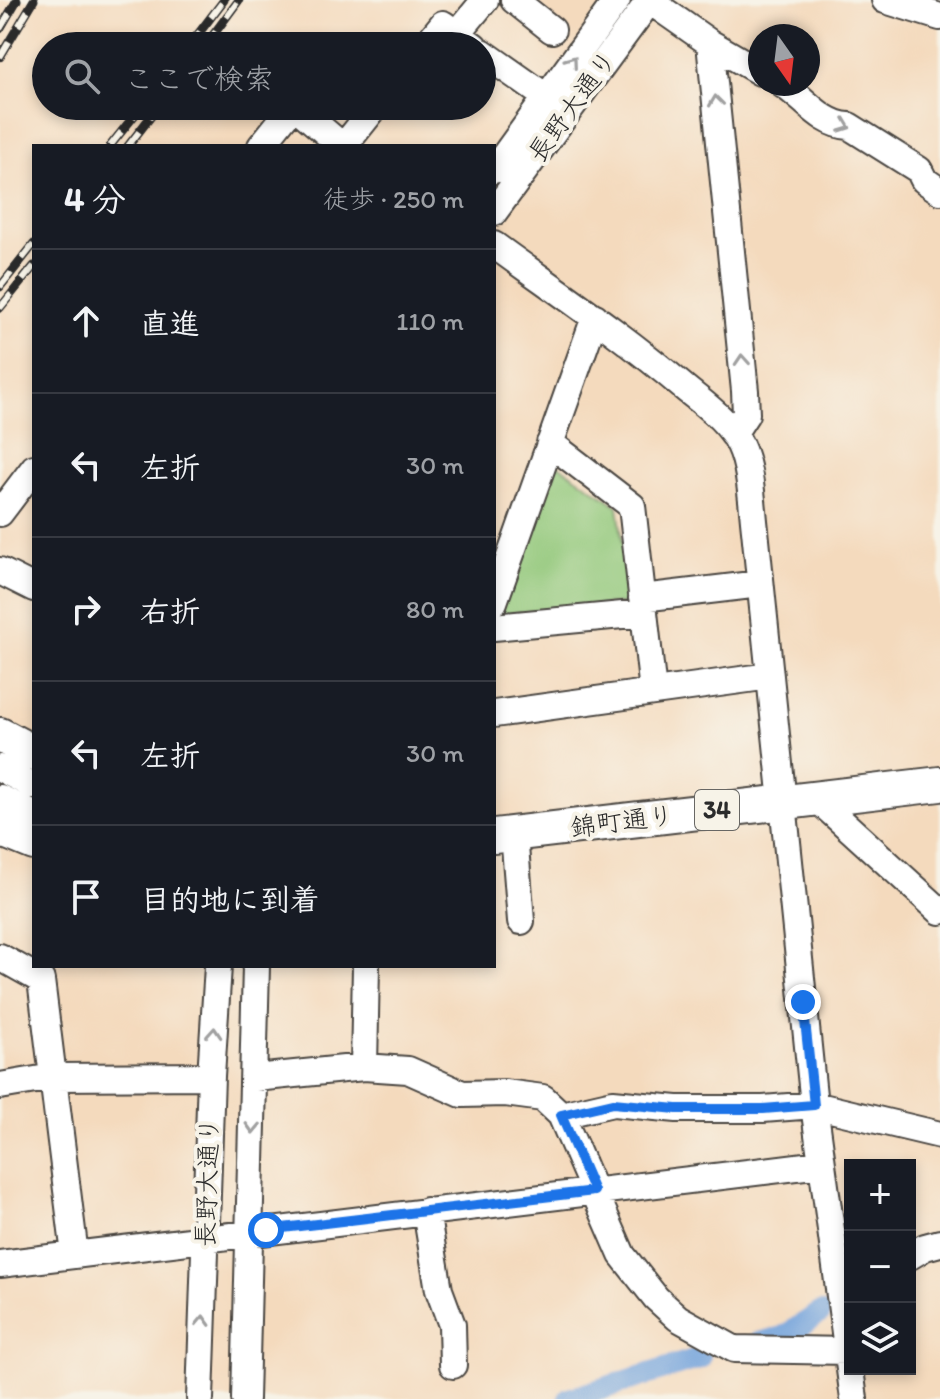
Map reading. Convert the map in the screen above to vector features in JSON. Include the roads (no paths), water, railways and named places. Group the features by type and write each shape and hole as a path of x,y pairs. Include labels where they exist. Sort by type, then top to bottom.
{"main road":[{"path":"0,735 32,752"},
{"name":"錦町通り","path":"504,835 940,784"},
{"path":"0,829 32,842"}],"street":[{"path":"470,32 485,0"},
{"path":"514,0 552,30"},
{"name":"長野大通り","path":"496,167 617,0"},
{"path":"650,0 710,43 748,65"},
{"name":"長野大通り","path":"496,209 650,0"},
{"path":"885,0 940,17"},
{"path":"436,32 443,24 454,32"},
{"path":"710,43 745,391 746,414 733,434"},
{"path":"496,62 546,97"},
{"path":"796,96 838,125 849,126 919,170 924,180 940,191"},
{"path":"263,144 282,120"},
{"path":"311,120 341,144"},
{"path":"345,144 364,120"},
{"path":"496,246 595,317 723,420 741,447 750,487 770,676 800,800 799,1067 814,1105 821,1164 844,1291"},
{"path":"496,596 595,317"},
{"path":"550,443 632,506 653,692"},
{"path":"0,513 32,471"},
{"path":"0,571 32,587"},
{"path":"496,627 760,584"},
{"path":"496,714 770,676"},
{"path":"0,768 32,785"},
{"path":"0,798 32,814"},
{"path":"800,800 940,911"},
{"path":"504,835 521,921"},
{"path":"0,957 41,980 75,1255"},
{"name":"長野大通り","path":"200,1399 218,968"},
{"name":"長野大通り","path":"245,1399 256,968"},
{"path":"364,1067 366,968"},
{"path":"255,1078 364,1067 408,1070 462,1094 505,1093 543,1098 561,1115 622,1255 656,1298 678,1318 734,1349 844,1351"},
{"path":"0,1086 53,1077 211,1076"},
{"path":"561,1115 613,1103 677,1109 763,1109 814,1105 940,1135"},
{"path":"0,1264 821,1164"},
{"path":"426,1211 439,1290 452,1325 453,1365"},
{"path":"916,1252 940,1243"},
{"path":"851,1375 854,1399"}],"waterway":[{"path":"758,1343 783,1337 820,1313"},
{"path":"569,1399 700,1358"}],"railway":[{"path":"0,29 17,0"},
{"path":"0,57 34,0"},
{"path":"200,32 224,0"},
{"path":"215,32 239,0"},
{"path":"112,144 131,120"},
{"path":"130,144 148,120"},
{"path":"0,287 32,247"},
{"path":"0,308 32,268"}]}
